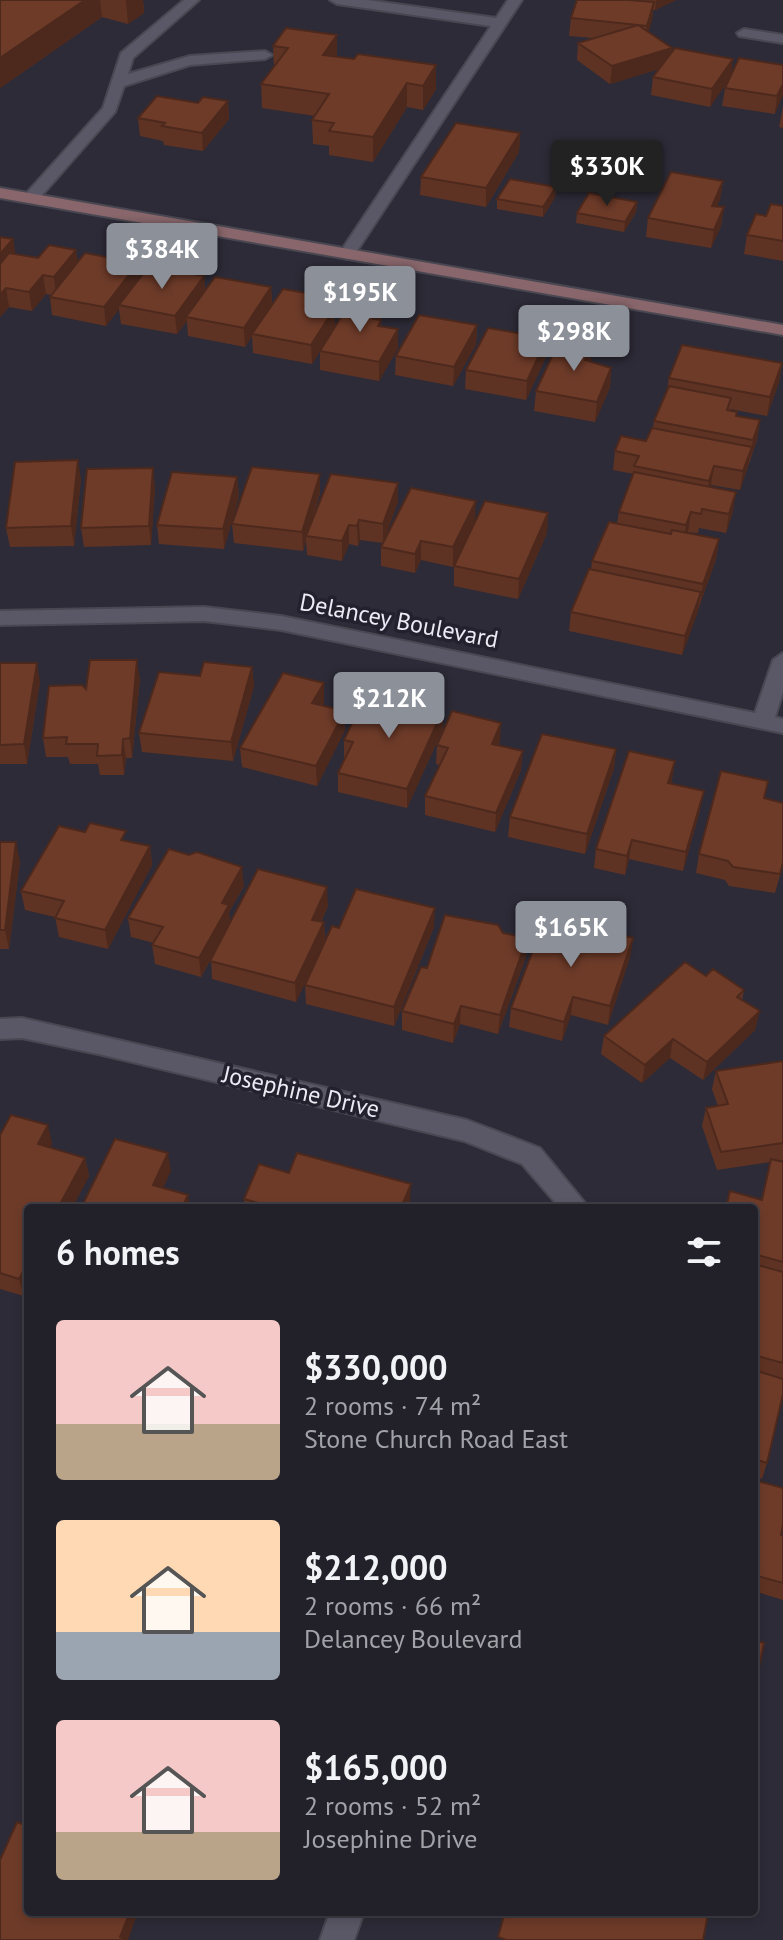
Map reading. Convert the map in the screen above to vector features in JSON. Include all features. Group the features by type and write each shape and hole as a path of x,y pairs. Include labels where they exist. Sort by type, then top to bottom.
{"main road":[{"path":"0,193 783,330"}],"street":[{"path":"30,199 110,109 126,56 192,0"},
{"path":"337,0 500,23"},
{"path":"347,254 451,84 515,0"},
{"path":"744,33 783,39"},
{"path":"118,83 172,62 223,54 265,55"},
{"name":"Delancey Boulevard","path":"0,618 204,614 281,623 773,724"},
{"path":"773,724 783,660"},
{"name":"Josephine Drive","path":"0,1029 22,1028 103,1045 467,1131 531,1156 573,1204"},
{"path":"337,1940 346,1916"}],"building":[{"path":"0,0 85,0 0,58"},
{"path":"577,0 654,2 647,26 571,18"},
{"path":"638,25 672,48 612,66 578,43"},
{"path":"286,28 337,35 323,55 354,59 358,54 436,65 423,86 407,83 373,137 329,131 334,123 312,120 329,94 261,84 288,48 273,46"},
{"path":"675,48 733,59 712,89 653,77"},
{"path":"739,58 783,65 783,84 777,96 725,88"},
{"path":"157,96 198,103 203,97 228,101 202,133 138,118"},
{"path":"456,123 520,133 486,188 421,177"},
{"path":"671,172 723,181 712,206 724,207 714,230 648,218"},
{"path":"510,179 556,187 543,207 497,199"},
{"path":"589,193 637,202 625,222 577,213"},
{"path":"771,204 783,206 783,241 747,235 756,214 766,216"},
{"path":"0,237 13,239 0,254"},
{"path":"49,245 76,250 54,277 43,275 29,292 6,288 0,295 0,264 9,253 38,258"},
{"path":"85,253 138,263 104,307 50,297"},
{"path":"149,266 204,276 175,316 119,305"},
{"path":"215,277 271,287 244,328 186,317"},
{"path":"283,289 312,294 306,303 334,309 311,345 252,334"},
{"path":"351,301 381,307 373,319 381,320 378,326 398,329 379,362 320,351"},
{"path":"419,315 477,325 454,367 396,356"},
{"path":"488,328 547,338 527,381 466,370"},
{"path":"560,339 592,345 585,360 611,368 597,402 536,391"},
{"path":"682,345 782,363 770,397 669,378"},
{"path":"669,386 731,398 727,410 737,412 736,416 760,420 753,440 654,421"},
{"path":"652,428 752,447 743,471 714,466 709,481 634,466 639,456 615,451 621,436 646,441"},
{"path":"78,460 71,526 6,528 15,462"},
{"path":"252,467 320,474 302,532 232,524"},
{"path":"153,468 149,526 81,528 87,469"},
{"path":"172,472 237,477 223,529 157,525"},
{"path":"634,472 736,492 729,514 702,509 701,514 691,512 686,525 619,512"},
{"path":"331,474 398,483 383,524 359,520 357,526 349,525 342,541 306,536"},
{"path":"411,488 476,501 453,547 421,541 415,554 381,547"},
{"path":"485,501 548,513 519,579 454,566"},
{"path":"609,522 719,539 703,584 592,561"},
{"path":"589,569 701,592 685,636 571,612"},
{"path":"90,660 137,660 130,738 123,739 122,755 97,756 98,744 66,744 67,737 43,738 49,686 82,685 86,689"},
{"path":"204,662 252,667 231,742 139,733 159,672 200,676"},
{"path":"0,663 37,663 24,744 0,745"},
{"path":"283,673 324,683 312,703 345,711 316,766 240,748"},
{"path":"367,692 443,710 407,789 338,773 353,742 344,740"},
{"path":"452,711 501,723 492,744 523,751 496,813 425,796 448,748 437,745"},
{"path":"542,734 616,749 587,834 510,817"},
{"path":"629,751 675,761 668,783 704,791 686,852 632,840 627,856 596,849"},
{"path":"721,771 768,781 764,798 783,803 783,862 780,874 733,867 728,861 699,854"},
{"path":"90,823 126,831 121,840 150,846 105,930 55,918 64,901 21,891 59,826 85,832"},
{"path":"0,842 16,842 5,930 0,930"},
{"path":"169,849 189,855 197,852 242,867 222,903 229,905 199,958 152,945 163,927 128,918"},
{"path":"258,869 327,887 312,920 324,922 295,983 210,961"},
{"path":"356,889 435,908 394,1007 305,985 332,926 339,928"},
{"path":"445,915 498,925 503,933 527,938 500,1015 461,1006 454,1024 402,1011 421,967 427,968"},
{"path":"546,916 633,938 610,1006 573,997 564,1022 511,1008"},
{"path":"685,962 706,976 713,969 744,990 737,997 760,1011 707,1062 673,1039 645,1065 604,1036"},
{"path":"783,1061 783,1143 721,1152 706,1108 728,1104 716,1071"},
{"path":"11,1115 48,1125 38,1144 85,1158 60,1204 24,1204 24,1270 19,1279 0,1273 0,1135"},
{"path":"115,1139 168,1153 153,1185 188,1195 184,1204 83,1204"},
{"path":"297,1153 411,1184 403,1204 262,1204 244,1199 259,1164 289,1173"},
{"path":"771,1159 783,1162 783,1262 758,1255 758,1204 727,1204 730,1191 762,1200"},
{"path":"758,1265 783,1272 783,1363 758,1356"},
{"path":"758,1371 783,1379 783,1394 767,1463 758,1460"},
{"path":"758,1481 783,1488 783,1583 758,1576"},
{"path":"758,1641 764,1643 758,1672"},
{"path":"17,1822 24,1825 24,1916 128,1916 120,1937 127,1940 0,1940 0,1860"},
{"path":"504,1916 708,1916 703,1940 506,1940 498,1937"}]}
